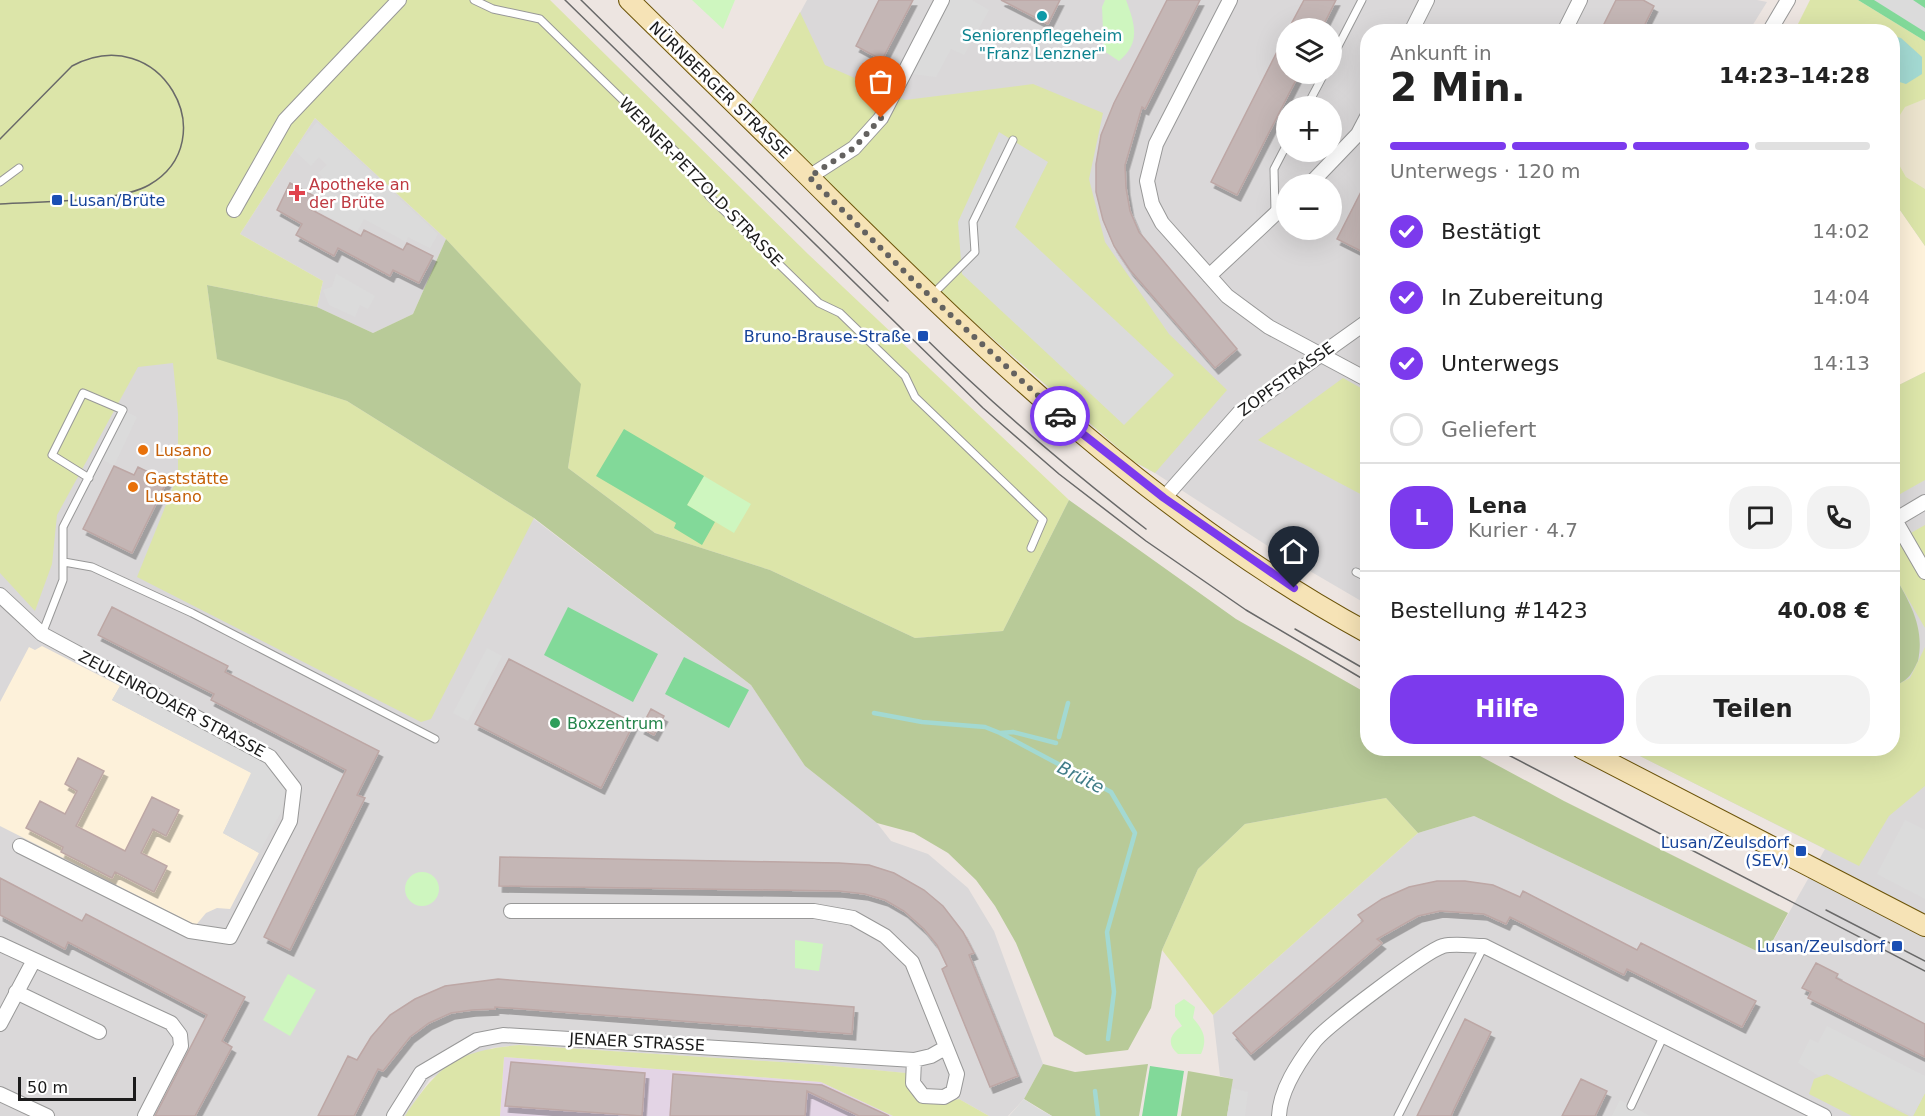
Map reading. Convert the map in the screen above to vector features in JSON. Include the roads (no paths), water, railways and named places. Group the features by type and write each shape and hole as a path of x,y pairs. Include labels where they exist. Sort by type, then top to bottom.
{"street":[{"path":"234,210 285,120 399,0"},
{"name":"NÜRNBERGER STRASSE","path":"629,0 930,296 1052,409 1109,457 1260,567 1360,628"},
{"path":"809,177 854,148 881,118 942,0"},
{"path":"1230,0 1156,144 1147,181 1152,204 1162,223 1227,296 1269,327 1360,376"},
{"path":"1415,24 1427,0"},
{"path":"1568,24 1580,0"},
{"path":"1774,24 1788,0"},
{"path":"1320,174 1360,130"},
{"path":"1209,276 1275,212"},
{"name":"ZOPFSTRASSE","path":"1164,498 1239,413 1360,326"},
{"path":"1900,516 1925,502"},
{"path":"1900,529 1925,572"},
{"name":"ZEULENRODAER STRASSE","path":"0,595 42,634 270,757 294,788 290,821 230,937 190,931 20,846"},
{"path":"1596,756 1925,926"},
{"path":"511,911 814,911 852,918 885,936 912,962 957,1074 953,1092 944,1097 923,1096 913,1083 914,1060"},
{"path":"0,944 171,1023 180,1035 181,1046 146,1116"},
{"path":"1279,1116 1285,1088 1315,1040 1421,957 1443,946 1484,946 1824,1116"},
{"path":"0,1024 9,998 34,960"},
{"path":"9,998 99,1032"},
{"name":"JENAER STRASSE","path":"394,1116 421,1073 447,1054 477,1040 503,1035 914,1060 931,1056 945,1048"},
{"path":"0,1094 47,1116"}],"lane":[{"name":"WERNER-PETZOLD-STRASSE","path":"474,0 493,9 540,19 677,153 710,196 819,303 840,313 905,376 915,397 1043,520 1031,548"},
{"path":"1342,39 1362,0"},
{"path":"930,296 975,252 973,222 1013,140"},
{"path":"1275,212 1274,169 1278,162"},
{"path":"0,182 19,168"},
{"path":"42,634 63,580 63,527 89,478 123,410 83,393 52,455 89,478"},
{"path":"64,562 92,567 192,613 435,739"},
{"path":"1356,572 1360,574"},
{"path":"1398,1116 1484,946"},
{"path":"1631,1106 1664,1035"}],"water":[{"path":"1900,38 1922,57 1922,74 1906,84 1900,82"}],"waterway":[{"path":"1059,737 1068,703"},
{"name":"Brüte","path":"874,713 922,722 985,727 1111,792 1135,833 1107,932 1114,992 1108,1039"},
{"path":"1000,733 1013,732 1056,743"},
{"name":"Brüte","path":"1095,1091 1098,1116"}],"tram line":[{"path":"565,0 983,408 1059,474 1146,541 1246,610 1360,677"},
{"path":"581,0 888,301"},
{"path":"0,139 72,66 104,56 132,58 156,71 173,91 182,115 182,141 172,165 149,185 135,191 98,198 0,204"},
{"path":"922,335 1031,435 1146,529"},
{"path":"1295,629 1360,666"},
{"path":"1510,756 1925,971"},
{"path":"1826,910 1925,961"}],"place":[{"name":"Seniorenpflegeheim \"Franz Lenzner\"","path":"1042,16"},
{"name":"Apotheke an der Brüte","path":"297,193"},
{"name":"Lusan/Brüte","path":"57,200"},
{"name":"Bruno-Brause-Straße","path":"923,336"},
{"name":"Lusano","path":"143,450"},
{"name":"Gaststätte Lusano","path":"133,487"},
{"name":"Boxzentrum","path":"555,723"},
{"name":"Lusan/Zeulsdorf (SEV)","path":"1801,851"},
{"name":"Lusan/Zeulsdorf","path":"1897,946"}]}
